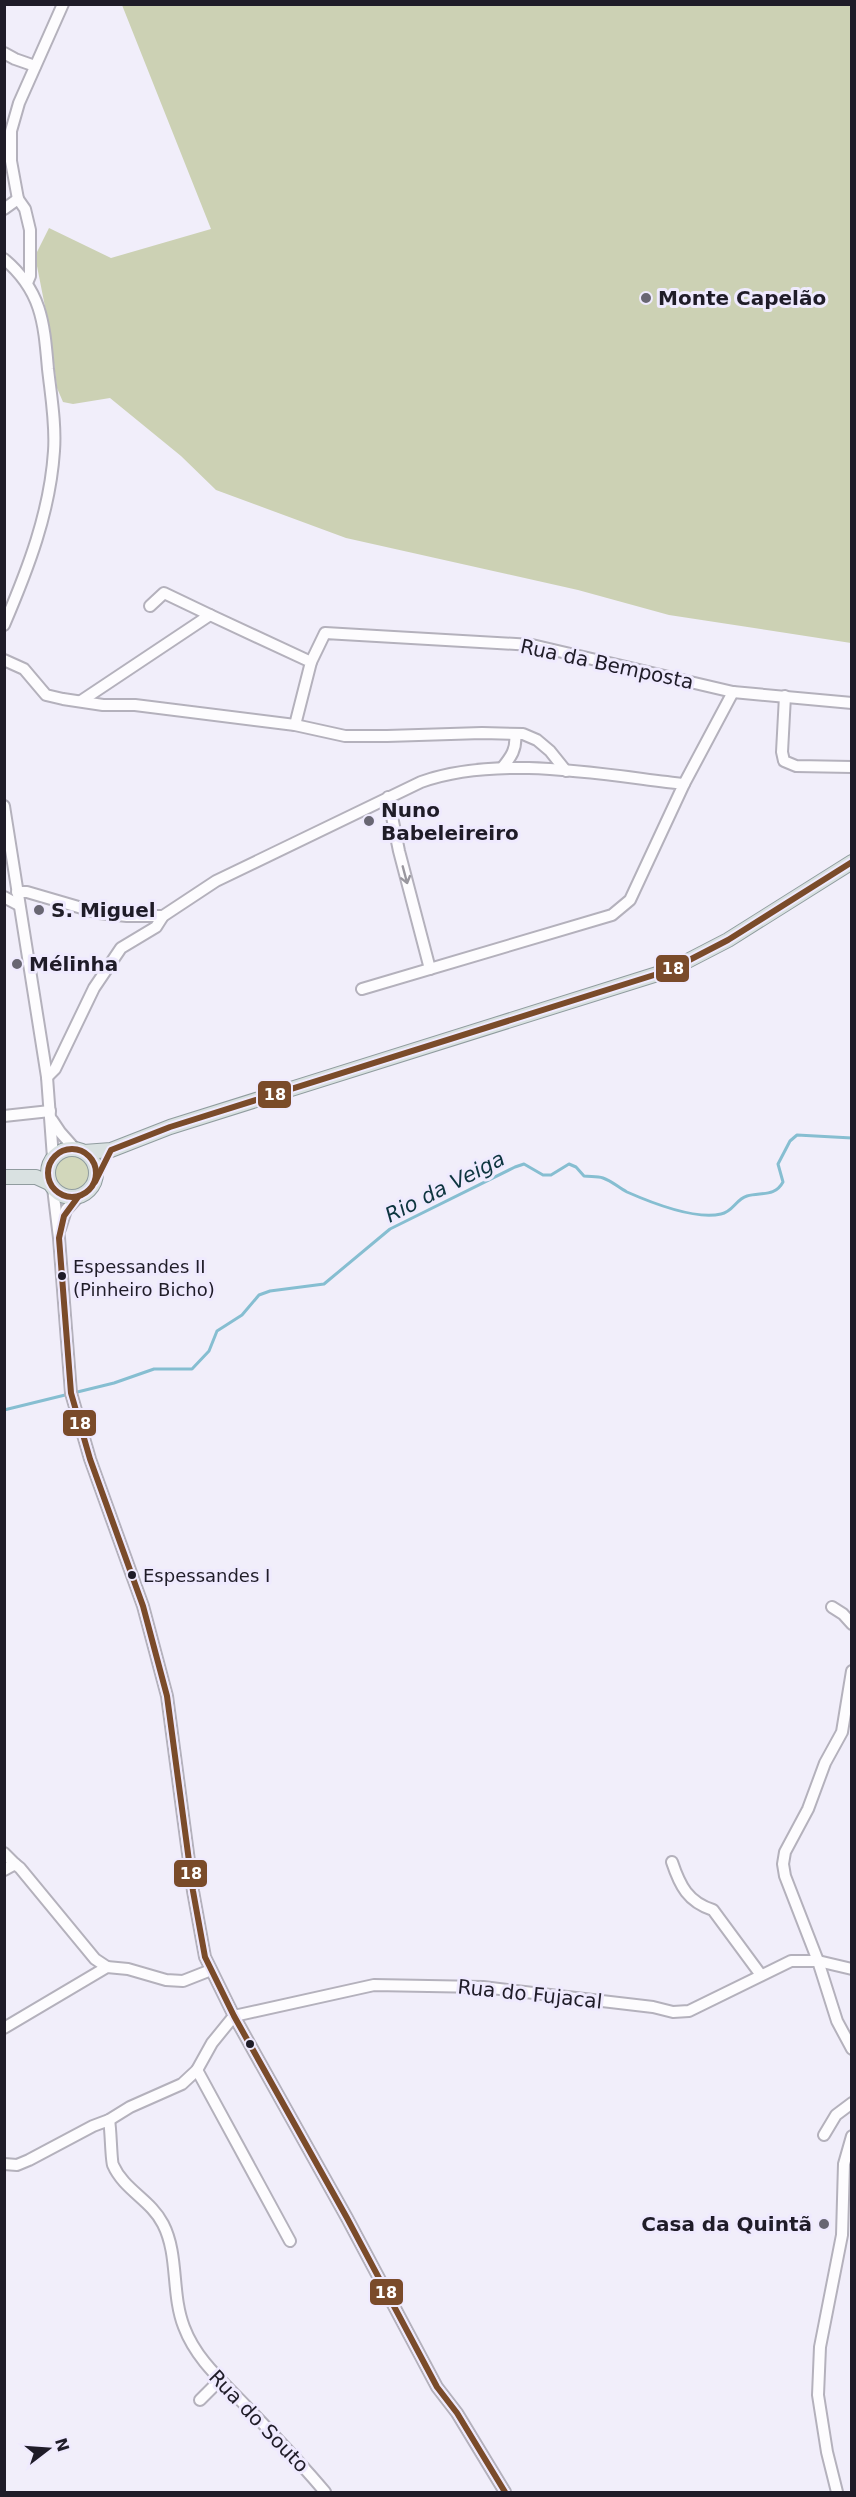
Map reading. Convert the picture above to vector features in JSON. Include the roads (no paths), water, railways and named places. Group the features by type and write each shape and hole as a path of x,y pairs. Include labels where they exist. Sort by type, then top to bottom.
{"main road":[{"path":"51,1186 48,1168 60,1152 111,1150 170,1127 670,970 719,945 852,862"},
{"path":"6,1177 36,1177 60,1195 78,1197 91,1189 111,1150"},
{"path":"80,1151 95,1165 95,1182"},
{"path":"6,1177 52,1160"}],"street":[{"path":"27,283 30,276 30,230 25,209 18,198 11,161 11,131 35,66 63,4"},
{"path":"4,53 35,66"},
{"path":"4,209 18,198"},
{"path":"4,259 17,270 34,293 43,317 54,449 50,488 36,546 4,626"},
{"path":"150,606 164,592 311,662 295,725"},
{"path":"81,700 210,615"},
{"name":"Rua da Bemposta","path":"311,662 325,633 532,645 733,692 852,703"},
{"path":"4,660 24,669 46,695 103,705 135,705 295,725 345,736 523,734 537,740 550,751 566,771"},
{"path":"362,988 612,915 630,900 684,784 733,692"},
{"path":"785,696 782,752 784,761 796,766 852,768"},
{"path":"501,768 511,757 516,744 515,734"},
{"path":"47,1077 55,1069 94,988 121,948 156,927 163,916 216,881 388,797 445,773 501,768 566,771 684,784"},
{"path":"388,797 399,852 430,969"},
{"path":"4,806 47,1077 52,1160"},
{"path":"17,892 27,892 99,913 163,916"},
{"path":"4,897 19,904"},
{"path":"4,1116 50,1114"},
{"path":"50,1114 60,1132 80,1151"},
{"path":"51,1186 59,1238 72,1399 94,1470 143,1606 167,1696 193,1891 206,1957 234,2016 347,2218 437,2387 457,2413 505,2493"},
{"path":"59,1238 66,1210 78,1197"},
{"path":"832,1607 852,1624"},
{"path":"852,1671 842,1732 825,1763 808,1809 785,1852 783,1864 785,1876 818,1961 837,2021 852,2049"},
{"path":"4,1853 26,1874 95,1959 107,1967 128,1969 166,1980 183,1981 211,1970"},
{"path":"672,1862 679,1883 687,1896 700,1906 713,1910 761,1975"},
{"path":"4,1869 15,1864"},
{"name":"Rua do Fujacal","path":"234,2016 374,1985 483,1986 653,2007 673,2012 689,2010 791,1961 818,1961 852,1969"},
{"path":"4,2028 107,1967"},
{"path":"4,2164 17,2165 93,2126 110,2120 130,2106 182,2084 197,2070 212,2043 234,2016"},
{"path":"197,2070 290,2241"},
{"path":"824,2135 836,2115 852,2103"},
{"name":"Rua do Souto","path":"110,2120 112,2163 120,2178 151,2206 163,2224 171,2250 175,2286 184,2327 207,2369 302,2465 325,2493"},
{"path":"837,2493 827,2452 818,2396 820,2347 842,2235 844,2164 852,2136"},
{"path":"200,2400 213,2387 217,2378"}],"waterway":[{"name":"Rio da Veiga","path":"4,1410 114,1383 154,1369 192,1369 209,1351 217,1331 242,1315 259,1295 270,1291 324,1284 390,1229 524,1164 543,1175 551,1175 569,1164 576,1167 584,1176 603,1178 627,1192 661,1205 686,1213 710,1215 725,1213 747,1196 772,1192 780,1187 783,1182 778,1164 790,1141 797,1135 852,1138"}],"place":[{"name":"Monte Capelão","path":"646,298"},
{"name":"Nuno Babeleireiro","path":"369,821"},
{"name":"S. Miguel","path":"39,910"},
{"name":"Mélinha","path":"17,964"},
{"name":"Espessandes II (Pinheiro Bicho)","path":"62,1276"},
{"name":"Espessandes I","path":"132,1575"},
{"name":"Casa da Quintã","path":"824,2224"}]}
